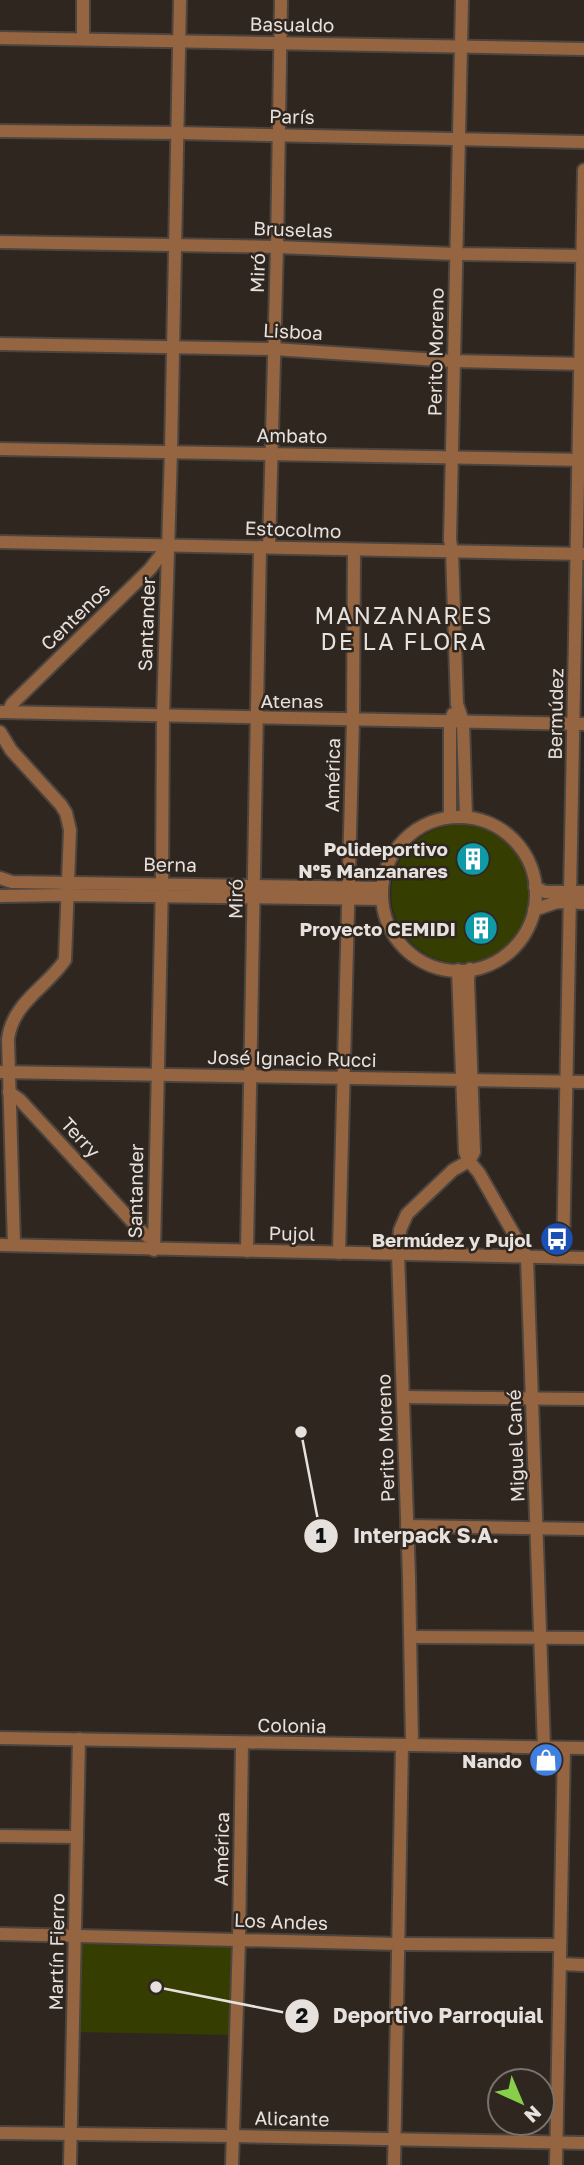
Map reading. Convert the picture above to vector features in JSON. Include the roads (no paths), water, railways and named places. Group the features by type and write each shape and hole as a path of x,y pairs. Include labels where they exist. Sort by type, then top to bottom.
{"street":[{"path":"83,0 83,39"},
{"name":"Santander","path":"154,1244 180,0"},
{"name":"Miró","path":"247,1251 258,719 264,547 271,454 281,0"},
{"name":"Perito Moreno","path":"462,0 450,540 453,551 457,704 463,722 466,817"},
{"name":"Basualdo","path":"0,38 584,49"},
{"name":"París","path":"0,131 584,142"},
{"name":"Bermúdez","path":"564,1257 568,1082 578,897 584,170"},
{"name":"Bruselas","path":"0,242 584,256"},
{"name":"Lisboa","path":"0,344 274,349 453,361 583,364"},
{"name":"Ambato","path":"0,449 582,460"},
{"name":"Estocolmo","path":"0,542 580,554"},
{"name":"Centenos","path":"4,712 151,568 168,545"},
{"name":"América","path":"340,1253 353,719 354,550"},
{"path":"151,568 159,567 167,571"},
{"name":"Perito Moreno","path":"450,817 450,722 457,704"},
{"name":"Atenas","path":"4,712 579,724"},
{"path":"0,732 11,750 66,813 70,830 65,960 16,1013 9,1031 4,1072 9,1091 14,1245"},
{"path":"450,817 466,817 489,823 509,835 517,844 530,864 535,887 534,910 526,931 511,949 492,962 464,970 435,967 415,957 398,941 387,921 382,893 388,865 400,845 417,829 450,817"},
{"name":"Berna","path":"0,878 68,889 382,893"},
{"path":"535,887 578,897"},
{"name":"Berna","path":"0,897 68,889"},
{"path":"534,910 549,903 578,897"},
{"path":"464,970 468,979 466,1080 474,1152 469,1161"},
{"name":"José Ignacio Rucci","path":"4,1072 584,1082"},
{"name":"Terry","path":"9,1091 154,1244"},
{"name":"Perito Moreno","path":"394,2165 399,1944 411,1637 398,1252 400,1230 407,1214 453,1170 469,1161"},
{"name":"Miguel Cané","path":"469,1161 479,1172 527,1257 544,1747"},
{"name":"Pujol","path":"0,1245 154,1244 247,1251 398,1252 584,1258"},
{"path":"403,1397 584,1399"},
{"path":"407,1525 584,1528"},
{"path":"411,1637 584,1638"},
{"name":"Colonia","path":"0,1738 584,1748"},
{"name":"Martín Fierro","path":"70,2165 79,1740"},
{"name":"América","path":"232,2165 242,1743"},
{"path":"556,2165 564,1748"},
{"path":"0,1836 77,1837"},
{"name":"Los Andes","path":"0,1934 399,1944 560,1945"},
{"path":"560,1964 584,1965"},
{"name":"Alicante","path":"0,2133 584,2143"}],"place":[{"name":"Polideportivo Nº5 Manzanares","path":"473,859"},
{"name":"Proyecto CEMIDI","path":"481,928"},
{"name":"Bermúdez y Pujol","path":"557,1239"},
{"name":"Interpack S.A.","path":"301,1432"},
{"name":"Nando","path":"546,1760"},
{"name":"Deportivo Parroquial","path":"156,1987"}],"district":[{"name":"MANZANARES DE LA FLORA","path":"404,628"}]}
